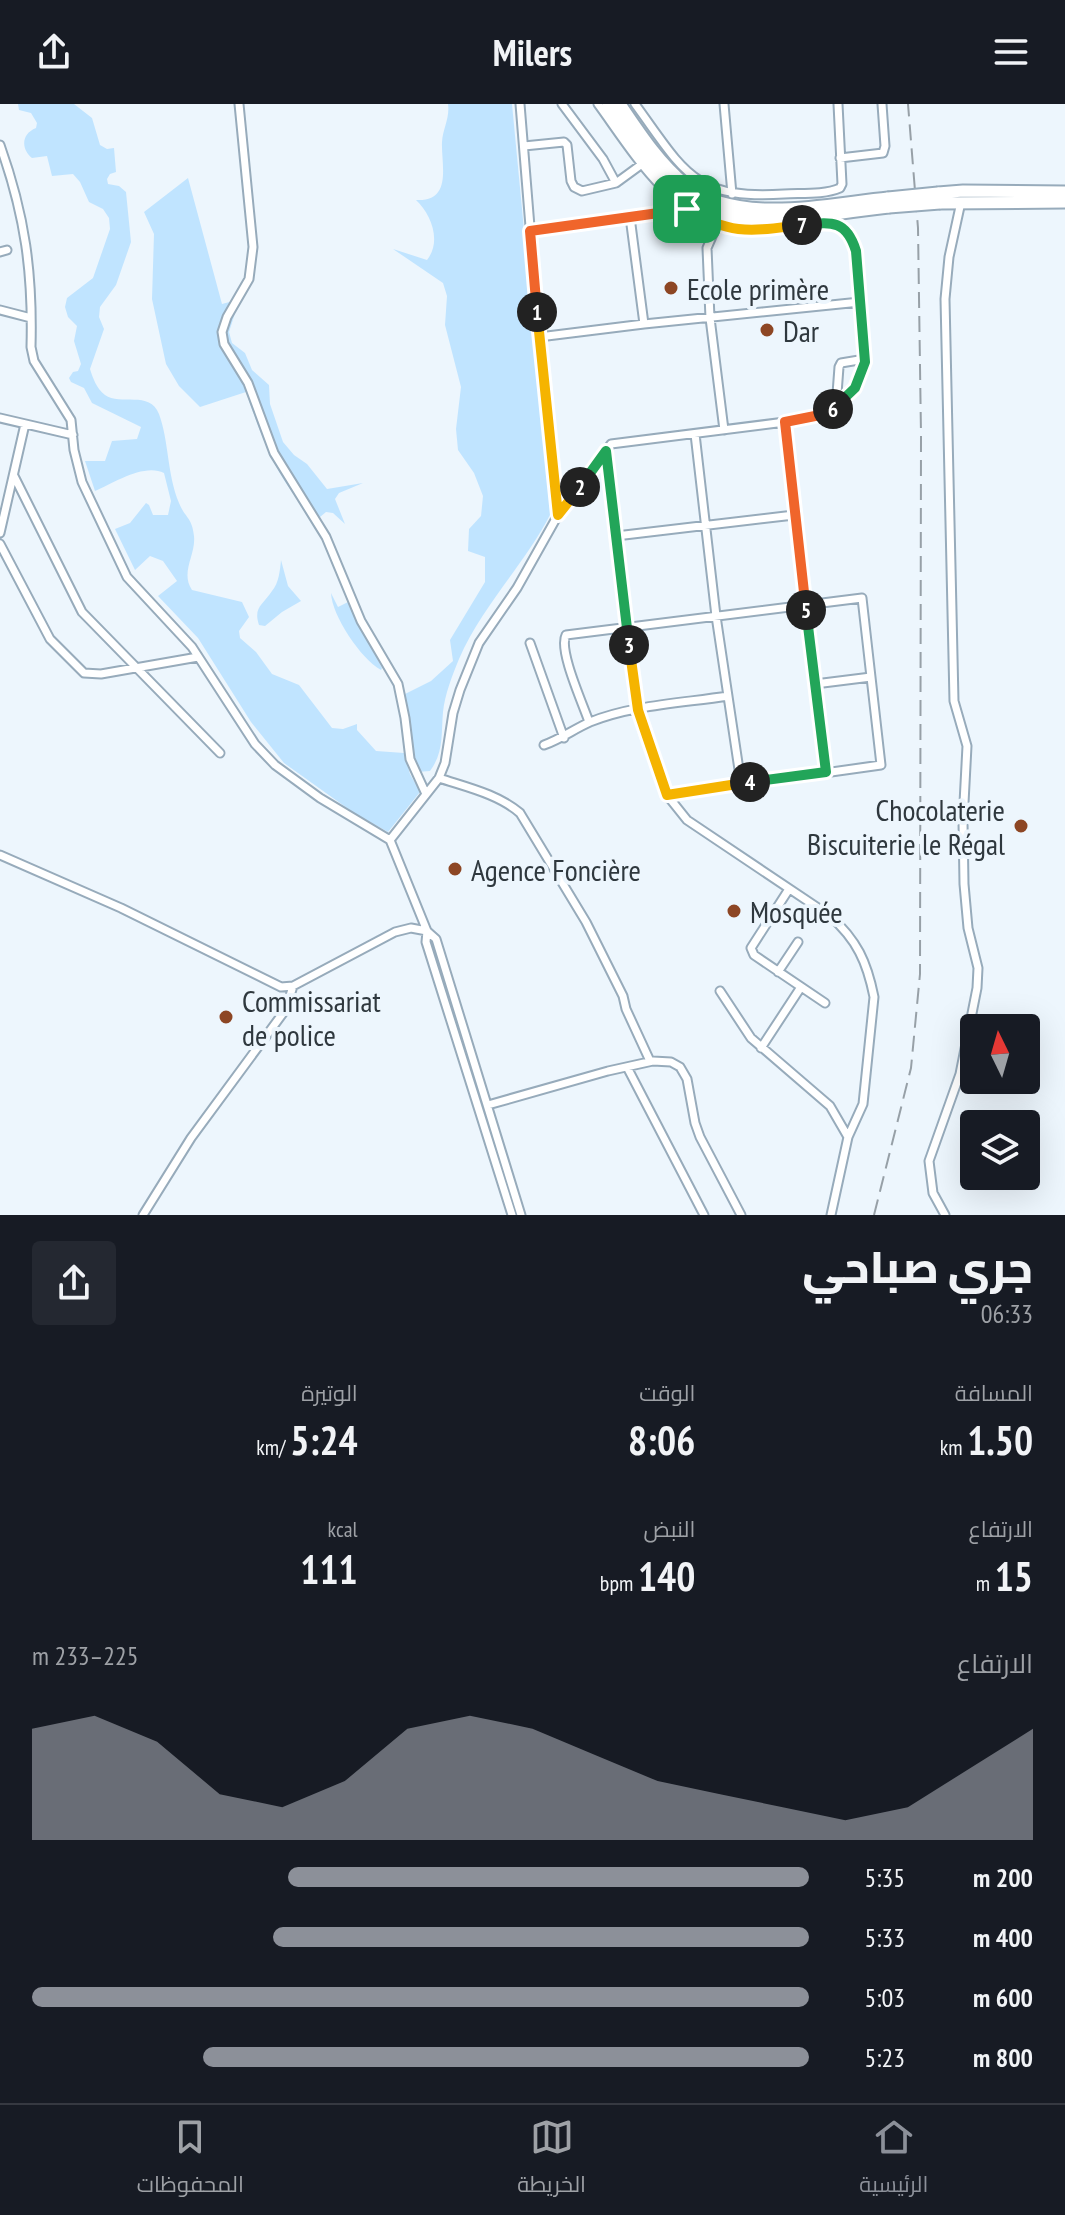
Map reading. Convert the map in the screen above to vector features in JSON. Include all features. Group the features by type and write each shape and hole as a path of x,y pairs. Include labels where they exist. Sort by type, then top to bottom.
{"highway":[{"path":"608,104 650,164 683,196 725,214 755,219 840,212 888,202"},
{"path":"620,104 657,155 687,186 724,204 742,208 774,209 1065,192"},
{"path":"962,196 1065,202"}],"street":[{"path":"239,104 253,247 249,279 222,332 224,344 248,383 274,453 326,537 361,621 398,684 410,759 426,794"},
{"path":"520,104 539,337 558,515"},
{"path":"562,104 603,159 616,183"},
{"path":"390,840 439,778 450,740 453,713 469,663 479,643 517,588 558,515 611,444 820,415 836,407 855,388 862,374 865,359 856,251 852,240 838,225 827,222 748,231 717,225 687,209 665,191 598,104"},
{"path":"635,104 682,167 699,181 732,194 751,196 835,190 842,184 838,104"},
{"path":"724,104 732,194"},
{"path":"840,158 883,153 882,104"},
{"path":"524,146 564,142 567,145 571,181 578,190 616,183 642,164"},
{"path":"0,145 12,179 29,257 34,361 67,412 82,482 127,577 185,639 255,744 275,765 332,806 390,840 427,931 436,939 521,1215"},
{"path":"945,1215 933,1193 929,1161 960,1074 978,968 968,928 964,884 967,746 954,701 945,357 946,285 962,196"},
{"path":"530,231 687,209"},
{"path":"838,225 840,212"},
{"path":"630,217 644,324"},
{"path":"717,225 707,248 710,318 724,430"},
{"path":"539,337 860,302"},
{"path":"0,310 31,318"},
{"path":"836,407 841,363 865,359"},
{"path":"0,418 73,435"},
{"path":"785,422 826,772"},
{"path":"0,533 25,424"},
{"path":"695,434 716,616 741,783"},
{"path":"606,451 638,710 667,795 687,820 830,916 853,937 872,984 873,1011 863,1104 848,1137 831,1215"},
{"path":"14,476 82,612 220,753"},
{"path":"616,536 794,515"},
{"path":"0,544 43,627 66,658 84,673 91,675 198,657"},
{"path":"589,722 567,661 563,638 566,635 862,598 881,765 667,795"},
{"path":"530,643 564,738"},
{"path":"815,684 871,677"},
{"path":"544,745 564,738 589,722 638,710 728,696"},
{"path":"439,778 495,797 520,813 586,922 623,996 650,1061"},
{"path":"0,855 164,928 281,987 293,986 395,932 411,928 427,931"},
{"path":"789,889 751,948 754,955 825,1003"},
{"path":"427,931 426,942 512,1215"},
{"path":"778,972 798,942"},
{"path":"143,1215 191,1138 286,1009 293,986"},
{"path":"761,1048 801,987"},
{"path":"720,991 761,1048 830,1106 848,1137"},
{"path":"488,1105 650,1061 671,1062 683,1072 700,1137 741,1215"},
{"path":"627,1067 704,1215"}],"shaded area":[{"path":"18,104 74,104 92,118 100,145 107,149 114,148 116,172 107,179 108,184 119,186 126,192 131,242 116,285 100,307 99,317 104,329 90,369 94,379 105,395 149,402 159,414 175,492 193,530 194,543 188,570 192,590 242,602 249,617 239,631 240,638 256,652 272,674 299,685 332,728 343,729 357,724 357,730 376,751 404,753 410,774 420,792 388,832 354,813 284,763 251,722 198,638 158,596 177,581 163,561 150,556 135,570 115,529 130,523 146,503 153,515 168,515 171,501 164,473 138,472 95,491 85,461 105,461 112,441 137,439 141,427 92,403 84,388 69,378 81,364 74,341 77,326 68,317 65,307 67,298 93,278 110,229 109,218 103,209 89,202 73,174 52,176 47,156 32,158 28,154 24,146 25,138 37,123 31,113 19,110"},
{"path":"448,104 512,104 551,513 468,640 447,692 438,757 430,771 417,772 405,694 431,681 453,661 450,640 485,582 485,557 468,551 469,529 481,516 483,496 474,473 458,450 456,429 461,387 445,325 447,296 443,283 393,249 427,260 431,253 433,228 416,200 436,195 440,188"},
{"path":"188,178 222,304 233,301 237,307 229,332 232,343 245,353 252,370 269,385 270,404 283,442 307,464 327,489 363,483 339,493 335,499 345,524 333,513 326,512 320,517 290,490 268,449 246,392 200,407 179,386 166,364 152,299 154,234 144,212"},
{"path":"281,560 288,586 301,601 265,626 259,625 258,610 276,584"},
{"path":"331,593 338,607 348,602 381,670 365,657 349,636 336,613"}],"railway":[{"path":"874,1215 911,1068 920,974 921,435 918,228 908,104"}],"place":[{"name":"Ecole primère","path":"671,288"},
{"name":"Dar","path":"767,330"},
{"name":"Chocolaterie Biscuiterie le Régal","path":"1021,826"},
{"name":"Agence Foncière","path":"455,869"},
{"name":"Mosquée","path":"734,911"},
{"name":"Commissariat de police","path":"226,1017"}],"route":[{"path":"687,209 732,230 827,222 845,230 856,251 865,362 855,388 831,411 785,422 826,772 667,795 638,710 606,451 558,515 530,231 687,209"}]}
